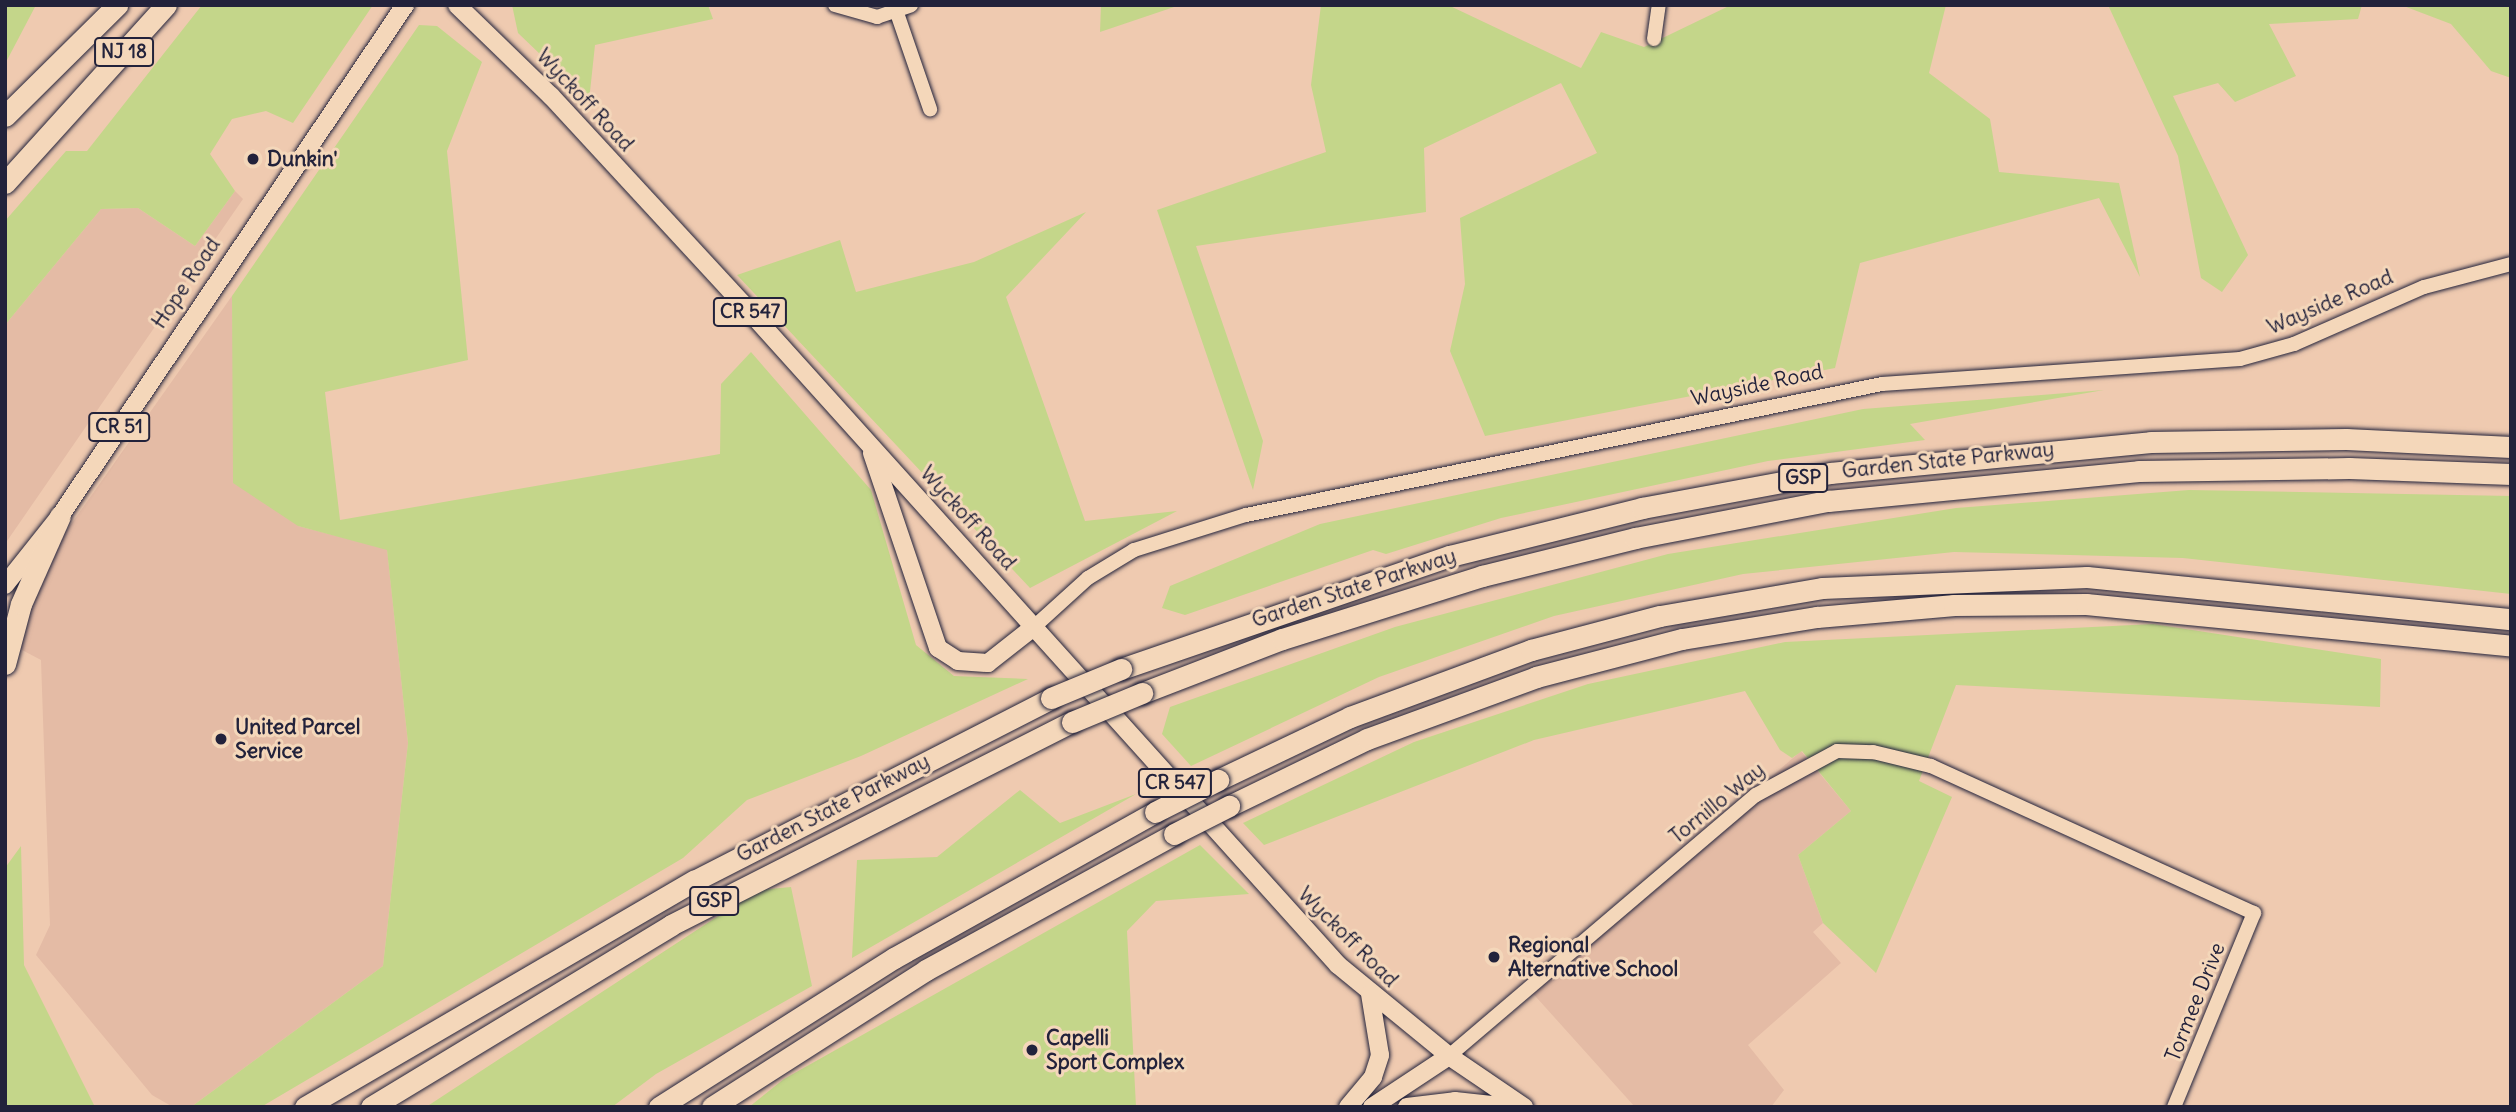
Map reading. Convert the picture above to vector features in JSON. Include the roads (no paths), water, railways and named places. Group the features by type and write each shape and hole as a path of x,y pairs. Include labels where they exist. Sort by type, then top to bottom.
{"highway":[{"name":"NJ 18","path":"5,116 117,5"},
{"name":"NJ 18","path":"5,183 166,5"},
{"name":"Garden State Parkway","path":"305,1107 694,881 1051,698 1121,669 1450,556 1642,508 1830,473 2151,442 2346,439 2511,447"},
{"name":"Garden State Parkway","path":"371,1107 715,901 1072,722 1316,627 1482,576 1635,538 1828,501 2139,471 2349,468 2511,474"},
{"path":"5,664 21,604 60,516"},
{"path":"659,1107 894,958 1155,812 1218,780 1362,712 1531,650 1660,616 1822,589 2087,577 2511,619"},
{"path":"712,1107 926,970 1174,834 1367,739 1511,685 1682,639 1817,617 1954,605 2086,604 2511,646"}],"main road":[{"name":"Hope Road","path":"5,585 60,516 405,5"},
{"name":"Wyckoff Road","path":"457,5 551,96 1370,994 1449,1056"},
{"path":"868,444 938,648 958,661 988,663 1035,626"},
{"path":"1348,1107 1373,1077 1381,1055 1370,994"},
{"path":"1372,1107 1449,1056"},
{"name":"CR 547","path":"1449,1056 1524,1107"},
{"path":"1407,1107 1455,1101 1510,1107"}],"street":[{"path":"835,5 867,17 897,13 911,5"},
{"path":"1654,39 1659,5"},
{"path":"897,13 930,109"},
{"name":"Wayside Road","path":"1035,626 1088,578 1134,550 1246,515 1882,384 2240,359 2294,344 2424,287 2511,264"},
{"name":"Tornillo Way","path":"1449,1056 1756,795 1836,751 1873,752 1931,766 2254,913"},
{"name":"Tormee Drive","path":"2174,1107 2254,913"}],"place":[{"name":"Dunkin'","path":"253,159"},
{"name":"United Parcel Service","path":"221,739"},
{"name":"Regional Alternative School","path":"1494,957"},
{"name":"Capelli Sport Complex","path":"1032,1050"}]}
